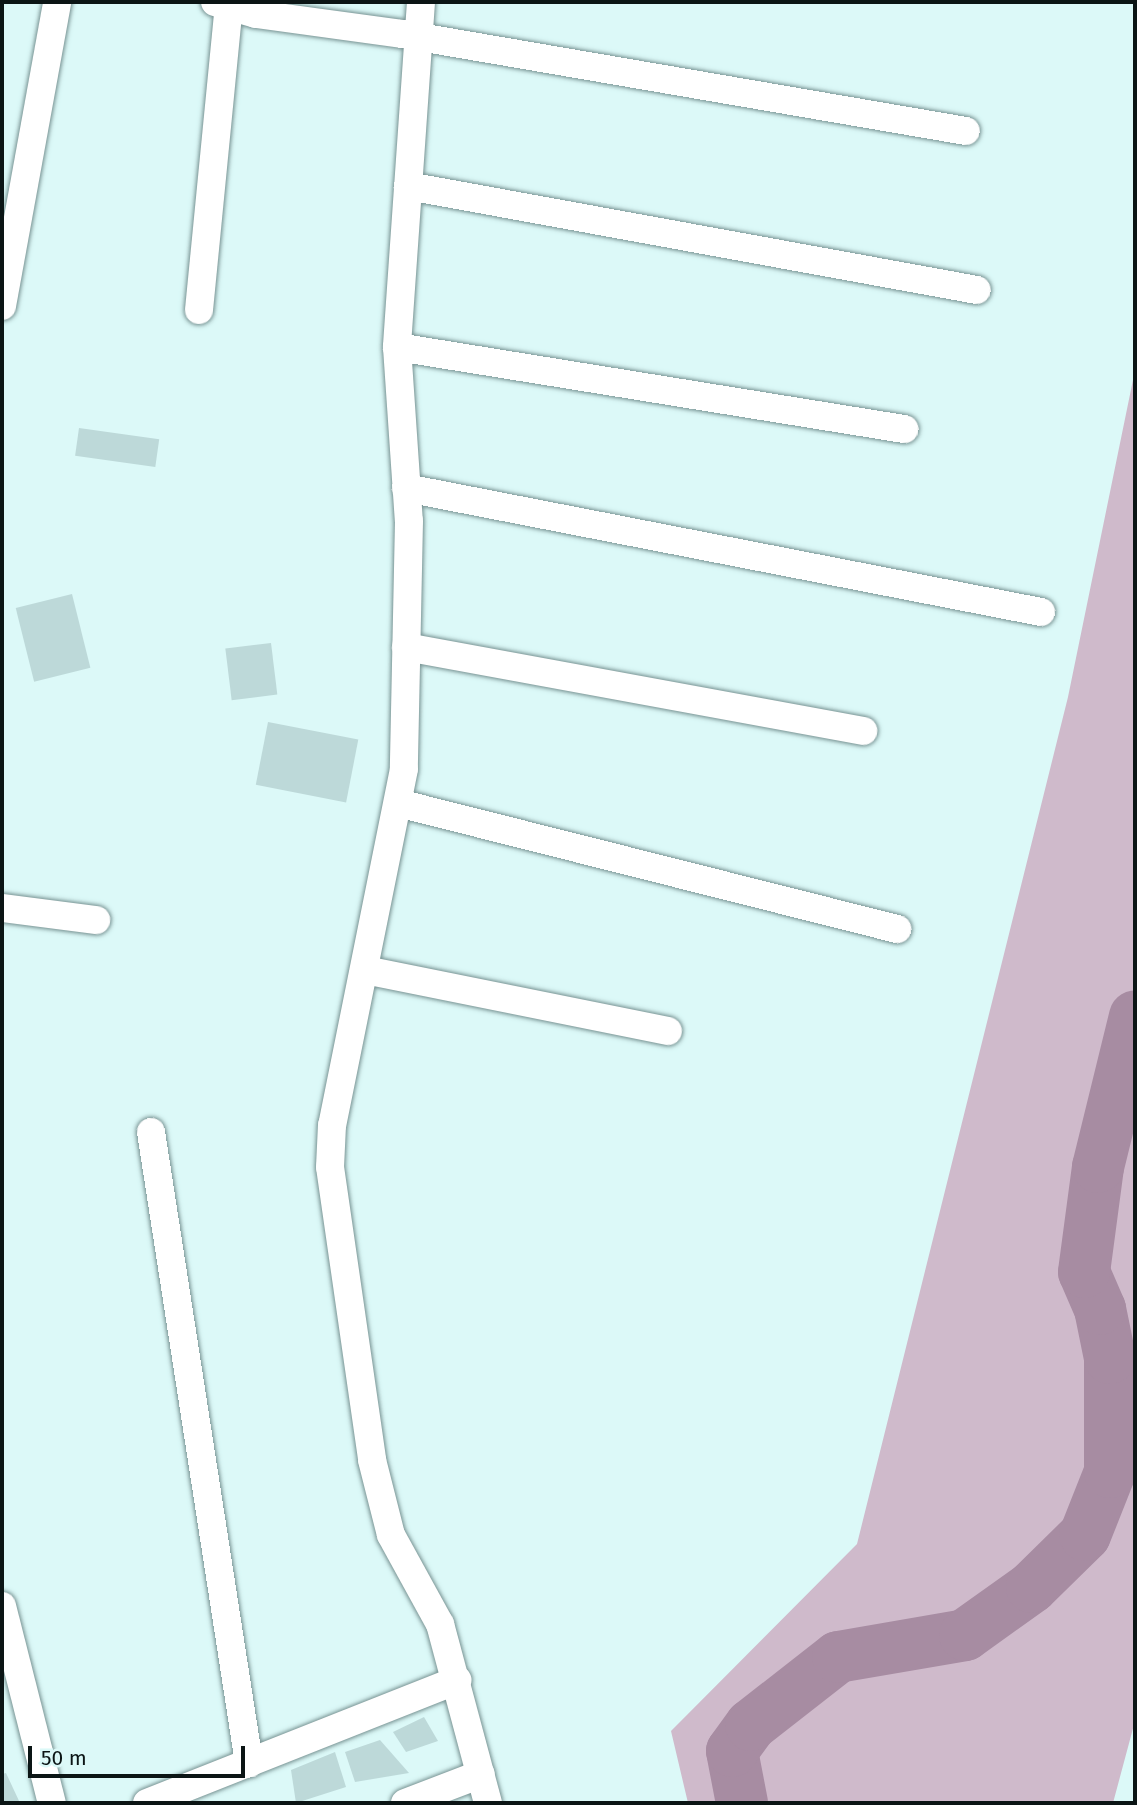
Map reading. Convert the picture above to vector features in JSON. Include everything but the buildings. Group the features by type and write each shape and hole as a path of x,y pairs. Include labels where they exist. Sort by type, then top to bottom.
{"street":[{"path":"2,306 57,2"},
{"path":"421,2 397,347 407,488 404,769 332,1125 330,1167 372,1460 391,1535 440,1624 488,1803"},
{"path":"199,310 224,3 256,14 418,37 966,131"},
{"path":"408,187 978,290"},
{"path":"397,347 904,429"},
{"path":"407,488 1041,612"},
{"path":"407,647 863,731"},
{"path":"398,803 897,929"},
{"path":"2,908 96,920"},
{"path":"365,970 668,1031"},
{"path":"151,1132 249,1763"},
{"path":"2,1606 52,1803"},
{"path":"147,1803 457,1680"},
{"path":"405,1803 481,1774"}],"shaded area":[{"path":"1135,370 1135,1721 1113,1803 688,1803 671,1731 857,1544 1068,697"}],"waterway":[{"path":"742,1803 732,1751 751,1725 838,1657 965,1635 1032,1587 1085,1535 1110,1472 1110,1358 1100,1309 1084,1272 1098,1167 1135,1016"}]}
